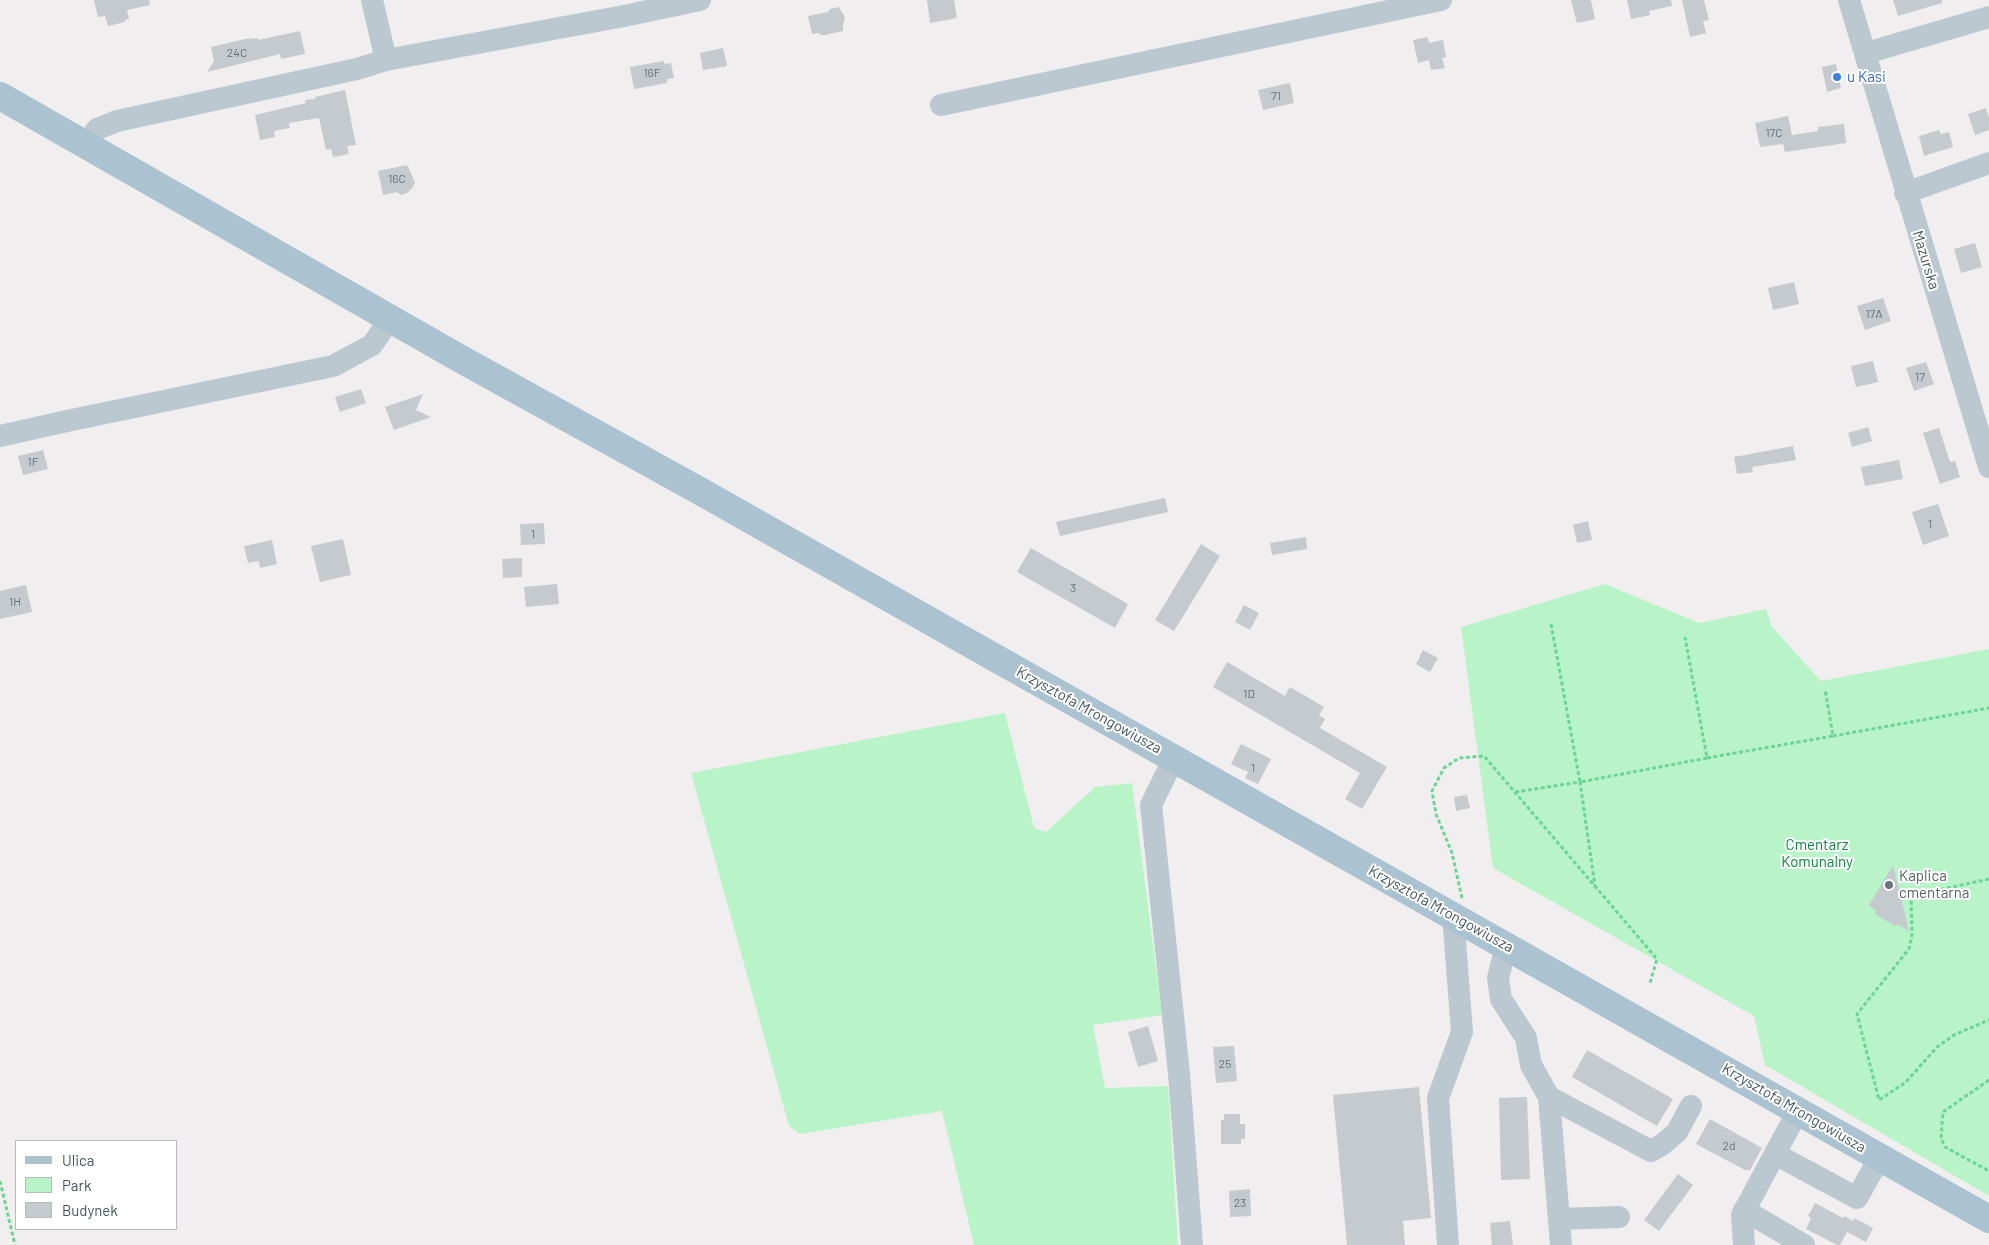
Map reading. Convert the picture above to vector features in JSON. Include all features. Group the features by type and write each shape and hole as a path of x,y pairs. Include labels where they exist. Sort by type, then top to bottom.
{"main road":[{"name":"Krzysztofa Mrongowiusza","path":"0,96 390,319 1174,758 1989,1219"}],"street":[{"path":"372,0 386,60"},
{"path":"86,144 96,129 117,121 357,69 386,60 700,0"},
{"path":"941,105 1441,0"},
{"name":"Mazurska","path":"1849,0 1989,467"},
{"path":"1866,53 1989,17"},
{"path":"1906,193 1989,163"},
{"path":"0,436 333,366 372,345 390,319"},
{"path":"1174,758 1152,804 1179,1074 1192,1245"},
{"path":"1448,1245 1438,1098 1462,1032 1457,918"},
{"path":"1506,946 1498,978 1501,999 1526,1038 1530,1065 1549,1097 1561,1245"},
{"path":"1549,1097 1651,1151 1677,1132 1691,1106"},
{"path":"1744,1245 1742,1215 1744,1210 1798,1111"},
{"path":"1775,1154 1857,1198 1880,1158"},
{"path":"1744,1210 1804,1245"},
{"path":"1559,1219 1619,1217"}],"path":[{"path":"1551,624 1580,782 1595,886"},
{"path":"1685,637 1707,758"},
{"path":"1825,689 1833,736"},
{"path":"1515,792 1989,708"},
{"path":"1457,918 1464,908 1459,882 1452,853 1436,814 1432,791 1444,768 1459,758 1484,756 1657,959 1650,983"},
{"path":"1989,879 1911,896 1912,934 1909,949 1857,1014 1879,1100 1906,1082 1936,1048 1954,1035 1989,1020"},
{"path":"1989,1080 1943,1112 1941,1138 1944,1147 1989,1171"},
{"path":"0,1181 15,1245"}],"green space":[{"name":"Cmentarz Komunalny","path":"1605,584 1699,623 1766,609 1772,627 1821,681 1989,649 1989,1196 1765,1065 1754,1016 1493,868 1461,627"},
{"path":"1005,713 1034,828 1046,832 1095,787 1132,783 1162,1015 1093,1025 1105,1088 1168,1086 1178,1245 974,1245 942,1111 800,1134 789,1126 691,773"}],"building":[{"path":"94,0 149,0 150,5 127,10 129,19 125,20 125,22 108,26 105,16 98,17"},
{"path":"927,0 954,0 957,18 930,23"},
{"path":"1571,0 1591,0 1595,19 1577,23"},
{"path":"1627,0 1671,0 1672,6 1649,11 1650,15 1631,19"},
{"path":"1682,0 1704,0 1709,20 1703,21 1706,33 1690,37"},
{"path":"1893,0 1942,0 1942,3 1898,16"},
{"path":"839,7 845,18 843,31 825,35 820,35 820,33 812,34 808,16 828,12 830,9"},
{"path":"300,31 305,54 281,59 280,54 207,72 214,61 211,47 245,39 258,38 258,40"},
{"path":"1428,37 1429,43 1443,40 1446,57 1442,58 1445,68 1431,70 1429,60 1418,63 1413,40"},
{"path":"723,48 727,66 703,70 700,53"},
{"path":"664,61 664,64 671,63 674,78 667,79 667,83 634,89 630,67"},
{"path":"1836,64 1841,88 1827,92 1822,67"},
{"path":"1290,83 1294,103 1263,110 1258,90"},
{"path":"345,90 356,145 347,146 349,154 333,157 331,149 326,150 319,118 289,123 290,128 274,131 275,137 260,140 255,115 306,103 305,100"},
{"path":"1986,108 1989,118 1989,130 1975,135 1968,114"},
{"path":"1788,116 1792,135 1818,131 1818,127 1844,124 1846,143 1785,152 1783,144 1760,147 1755,123"},
{"path":"1939,130 1941,134 1949,132 1953,147 1924,156 1919,136"},
{"path":"407,165 415,182 413,187 407,193 401,195 397,192 383,195 378,171"},
{"path":"1975,243 1982,267 1961,273 1954,249"},
{"path":"1794,282 1799,304 1773,310 1768,288"},
{"path":"1883,298 1891,321 1865,330 1857,306"},
{"path":"1873,361 1878,382 1856,387 1851,366"},
{"path":"1926,362 1934,384 1914,391 1906,368"},
{"path":"361,389 366,403 340,412 335,397"},
{"path":"423,394 416,410 431,417 394,430 385,407"},
{"path":"1868,427 1872,441 1852,447 1848,433"},
{"path":"1939,428 1950,462 1955,461 1960,477 1940,484 1923,433"},
{"path":"1793,446 1796,460 1752,467 1753,472 1737,474 1734,457"},
{"path":"43,450 48,469 23,475 18,456"},
{"path":"1899,460 1903,479 1865,486 1861,467"},
{"path":"1165,498 1168,512 1060,536 1056,522"},
{"path":"1938,504 1949,536 1923,545 1912,512"},
{"path":"1588,521 1592,540 1577,543 1573,525"},
{"path":"544,523 545,544 521,545 520,524"},
{"path":"1306,537 1307,549 1272,555 1270,543"},
{"path":"343,539 351,575 320,582 311,546"},
{"path":"272,540 277,564 260,568 259,561 248,563 244,546"},
{"path":"1201,544 1220,556 1174,631 1155,620"},
{"path":"1031,548 1128,604 1115,628 1017,572"},
{"path":"522,558 522,577 503,578 502,559"},
{"path":"557,584 559,604 526,607 524,587"},
{"path":"26,585 32,612 0,619 0,591"},
{"path":"1244,605 1259,613 1250,630 1235,622"},
{"path":"1423,650 1438,658 1430,672 1416,664"},
{"path":"1227,662 1285,696 1290,687 1324,707 1319,715 1325,719 1320,728 1387,767 1362,809 1345,799 1360,773 1213,687"},
{"path":"1241,744 1271,759 1258,784 1245,778 1248,772 1231,764"},
{"path":"1467,795 1470,808 1456,811 1454,797"},
{"name":"Kaplica cmentarna","path":"1893,865 1909,931 1897,924 1896,927 1875,914 1876,911 1869,905"},
{"path":"1148,1026 1158,1061 1138,1067 1128,1032"},
{"path":"1234,1046 1237,1081 1216,1083 1213,1047"},
{"path":"1587,1050 1673,1099 1657,1126 1572,1077"},
{"path":"1419,1087 1431,1218 1403,1221 1405,1245 1347,1245 1333,1095"},
{"path":"1527,1097 1530,1179 1501,1180 1499,1098"},
{"path":"1224,1114 1240,1114 1240,1124 1245,1124 1245,1139 1241,1139 1241,1144 1221,1144 1221,1120 1224,1120"},
{"path":"1710,1119 1762,1148 1750,1170 1745,1170 1696,1144"},
{"path":"1678,1174 1693,1185 1659,1231 1644,1220"},
{"path":"1250,1189 1251,1216 1230,1217 1229,1191"},
{"path":"1815,1203 1843,1218 1844,1216 1853,1221 1854,1218 1873,1228 1866,1242 1847,1232 1840,1245 1837,1245 1806,1229 1811,1218 1808,1216"},
{"path":"1510,1221 1513,1245 1492,1245 1490,1223"}],"place":[{"name":"u Kasi","path":"1837,77"},
{"name":"Kaplica cmentarna","path":"1889,885"}]}
